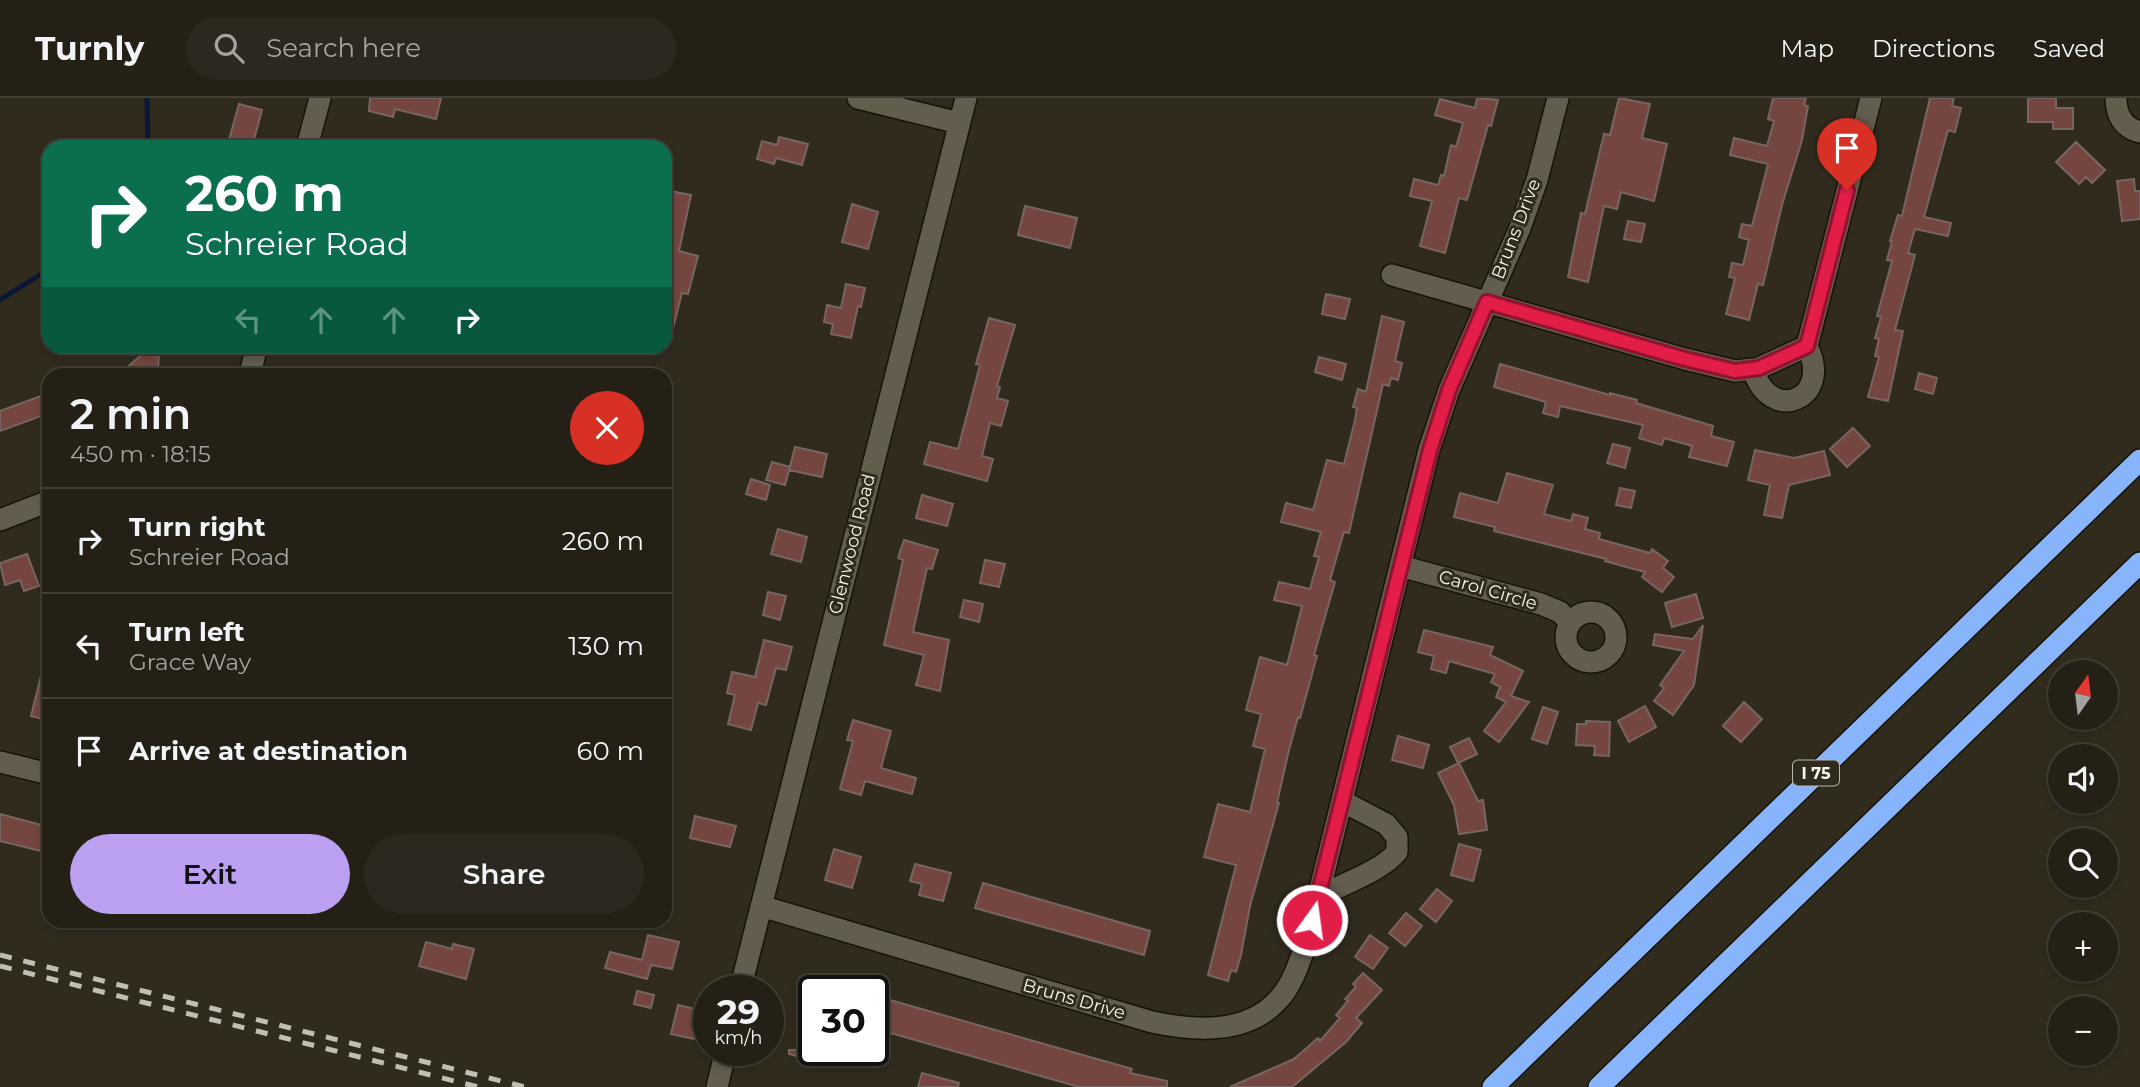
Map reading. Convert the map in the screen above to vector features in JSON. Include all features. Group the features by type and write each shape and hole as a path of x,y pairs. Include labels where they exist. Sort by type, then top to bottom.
{"highway":[{"name":"I 75","path":"1493,1087 2140,460"},
{"path":"1599,1087 2140,563"}],"street":[{"path":"309,140 320,98"},
{"path":"858,98 959,123"},
{"name":"Glenwood Road","path":"744,975 966,98"},
{"name":"Bruns Drive","path":"761,906 1152,1022 1202,1029 1241,1024 1265,1012 1280,999 1298,965 1318,898 1430,450 1449,390 1529,204 1558,98"},
{"path":"1753,369 1762,390 1773,399 1791,402 1804,395 1813,382 1815,368 1807,346 1871,98"},
{"path":"2116,98 2118,116 2125,125 2140,132"},
{"path":"1392,275 1735,371 1759,368 1807,346"},
{"path":"0,520 42,504"},
{"name":"Carol Circle","path":"1400,566 1541,604 1560,612 1570,622"},
{"path":"0,761 42,772"},
{"path":"1318,898 1388,862 1397,852 1397,837 1387,824 1342,802"},
{"path":"717,1087 722,1066"}],"building":[{"path":"370,98 441,98 436,119 395,109 393,117 369,111"},
{"path":"1477,98 1498,100 1491,126 1488,125 1467,200 1459,198 1445,253 1420,246 1432,201 1410,196 1414,179 1438,185 1441,175 1444,176 1451,145 1456,147 1463,123 1435,115 1440,99 1475,108"},
{"path":"1619,98 1650,104 1642,138 1667,144 1654,201 1621,192 1617,209 1604,206 1588,282 1568,277 1581,213 1585,214 1604,134 1610,135"},
{"path":"1773,98 1806,98 1804,105 1808,106 1802,140 1782,205 1763,285 1758,284 1749,320 1726,314 1735,278 1729,277 1732,263 1743,265 1749,240 1739,237 1742,224 1752,226 1768,164 1730,155 1734,138 1767,146 1774,121 1768,119"},
{"path":"1930,98 1954,98 1952,106 1961,108 1955,132 1948,130 1924,217 1951,223 1948,236 1915,229 1908,253 1915,255 1895,330 1903,331 1888,401 1868,397 1879,357 1875,356 1879,339 1875,338 1881,317 1877,316 1892,261 1887,260 1890,241 1898,215 1902,216"},
{"path":"2028,98 2056,98 2056,108 2073,108 2073,129 2053,129 2053,122 2028,122"},
{"path":"239,104 262,110 254,140 229,140"},
{"path":"779,137 808,144 802,165 776,158 774,164 757,159 762,141 777,145"},
{"path":"2076,142 2105,170 2092,183 2086,177 2079,184 2056,162"},
{"path":"2134,179 2135,191 2140,191 2140,219 2122,221 2117,181"},
{"path":"672,191 691,195 679,251 698,256 688,294 682,293 672,332"},
{"path":"852,204 878,212 868,249 842,242"},
{"path":"1025,206 1077,218 1070,248 1018,235"},
{"path":"1628,221 1645,224 1641,242 1624,239"},
{"path":"846,284 865,288 851,338 831,334 833,324 824,322 827,305 841,308"},
{"path":"1326,294 1350,299 1345,319 1322,314"},
{"path":"1382,316 1404,322 1395,361 1402,363 1398,380 1391,378 1389,386 1383,384 1349,533 1344,532 1330,580 1335,582 1314,655 1317,656 1288,754 1279,803 1250,906 1241,955 1236,972 1231,970 1228,981 1208,975 1236,865 1204,857 1218,804 1250,812 1265,749 1253,746 1261,714 1246,710 1260,657 1287,665 1302,606 1274,600 1279,582 1310,589 1319,557 1314,556 1321,532 1281,522 1286,503 1313,510 1327,460 1344,464 1357,408 1353,407 1358,389 1366,392"},
{"path":"989,318 1015,325 997,386 1000,387 997,398 1008,401 1001,426 990,423 982,456 993,459 987,481 924,464 930,442 958,449"},
{"path":"142,354 159,354 158,368 127,368"},
{"path":"1319,357 1346,364 1342,380 1315,372"},
{"path":"1500,364 1637,400 1636,403 1713,426 1711,436 1734,442 1727,466 1689,457 1692,446 1664,438 1662,445 1639,438 1643,425 1560,406 1558,417 1543,413 1546,402 1494,387"},
{"path":"1919,373 1937,378 1933,394 1915,389"},
{"path":"42,396 42,416 0,431 0,411"},
{"path":"1853,428 1870,446 1847,467 1830,449"},
{"path":"1613,444 1630,448 1625,468 1607,463"},
{"path":"795,447 827,454 822,477 789,470"},
{"path":"1755,450 1794,458 1824,451 1830,475 1789,485 1782,518 1764,515 1770,485 1748,480"},
{"path":"772,462 790,467 785,485 766,480"},
{"path":"1507,473 1553,485 1544,514 1571,521 1573,514 1588,518 1585,529 1600,533 1599,539 1650,553 1652,549 1668,561 1663,568 1674,577 1662,592 1642,577 1645,572 1605,561 1606,559 1494,531 1495,527 1454,517 1460,493 1498,503"},
{"path":"751,479 770,485 766,500 746,494"},
{"path":"1620,488 1635,491 1631,508 1616,505"},
{"path":"922,495 953,504 947,526 916,518"},
{"path":"778,529 807,537 801,562 771,554"},
{"path":"904,540 938,550 932,569 927,568 913,632 949,640 940,691 916,685 924,655 884,645 903,560 898,558"},
{"path":"27,554 39,586 24,591 20,580 5,585 0,563"},
{"path":"985,560 1005,564 999,587 980,583"},
{"path":"768,592 786,596 780,620 763,615"},
{"path":"1696,594 1703,618 1672,627 1665,603"},
{"path":"964,600 983,604 979,622 960,617"},
{"path":"1703,625 1694,685 1673,715 1654,701 1664,688 1660,685 1684,651 1653,645 1655,634 1693,639"},
{"path":"1424,630 1493,647 1490,655 1523,671 1511,696 1529,702 1499,742 1484,731 1506,702 1496,697 1500,687 1491,682 1495,674 1449,661 1446,673 1431,669 1434,656 1418,652"},
{"path":"764,640 792,647 786,670 776,668 766,705 758,703 751,730 728,724 735,695 727,693 732,672 755,677"},
{"path":"42,672 42,719 31,716"},
{"path":"1744,702 1762,719 1741,742 1723,726"},
{"path":"1645,706 1656,727 1629,742 1618,721"},
{"path":"1543,707 1558,712 1547,744 1532,739"},
{"path":"853,720 891,731 881,768 916,778 912,794 865,781 861,795 840,789 853,741 847,740"},
{"path":"1586,721 1610,722 1609,756 1594,755 1595,746 1576,745 1577,724 1586,724"},
{"path":"1398,736 1429,745 1423,768 1392,760"},
{"path":"1469,738 1477,754 1458,763 1450,747"},
{"path":"1459,763 1478,801 1483,800 1487,830 1459,834 1454,805 1438,773"},
{"path":"0,814 42,825 42,851 0,841"},
{"path":"695,816 736,826 730,847 690,838"},
{"path":"1459,844 1481,850 1473,881 1451,875"},
{"path":"834,849 861,857 852,888 825,880"},
{"path":"915,864 951,873 943,901 919,895 922,884 910,881"},
{"path":"983,883 1150,931 1144,955 975,908"},
{"path":"1437,889 1452,901 1436,922 1420,909"},
{"path":"1406,913 1422,926 1405,946 1389,933"},
{"path":"648,935 679,942 672,969 651,965 647,979 605,968 610,952 642,960"},
{"path":"1370,935 1388,948 1373,969 1355,957"},
{"path":"426,942 452,949 453,944 474,949 466,979 419,966"},
{"path":"1363,973 1382,990 1356,1018 1362,1023 1346,1042 1292,1087 1230,1087 1294,1059 1318,1038 1320,1041 1340,1018 1336,1015 1348,1001 1345,999 1356,987 1353,984"},
{"path":"637,991 654,995 651,1008 634,1004"},
{"path":"890,1000 1132,1069 1130,1073 1167,1081 1167,1087 1079,1087 889,1033"},
{"path":"678,1005 693,1009 693,1039 671,1034"},
{"path":"789,1050 798,1050 798,1057 789,1054"},
{"path":"922,1073 959,1083 958,1087 918,1087"}],"waterway":[{"path":"147,98 148,140"},
{"path":"0,300 42,273"}],"railway":[{"path":"0,955 525,1087"},
{"path":"0,966 478,1087"}],"route":[{"path":"1312,920 1430,450 1449,390 1487,302 1685,359 1735,371 1759,368 1807,346 1847,190"}]}
